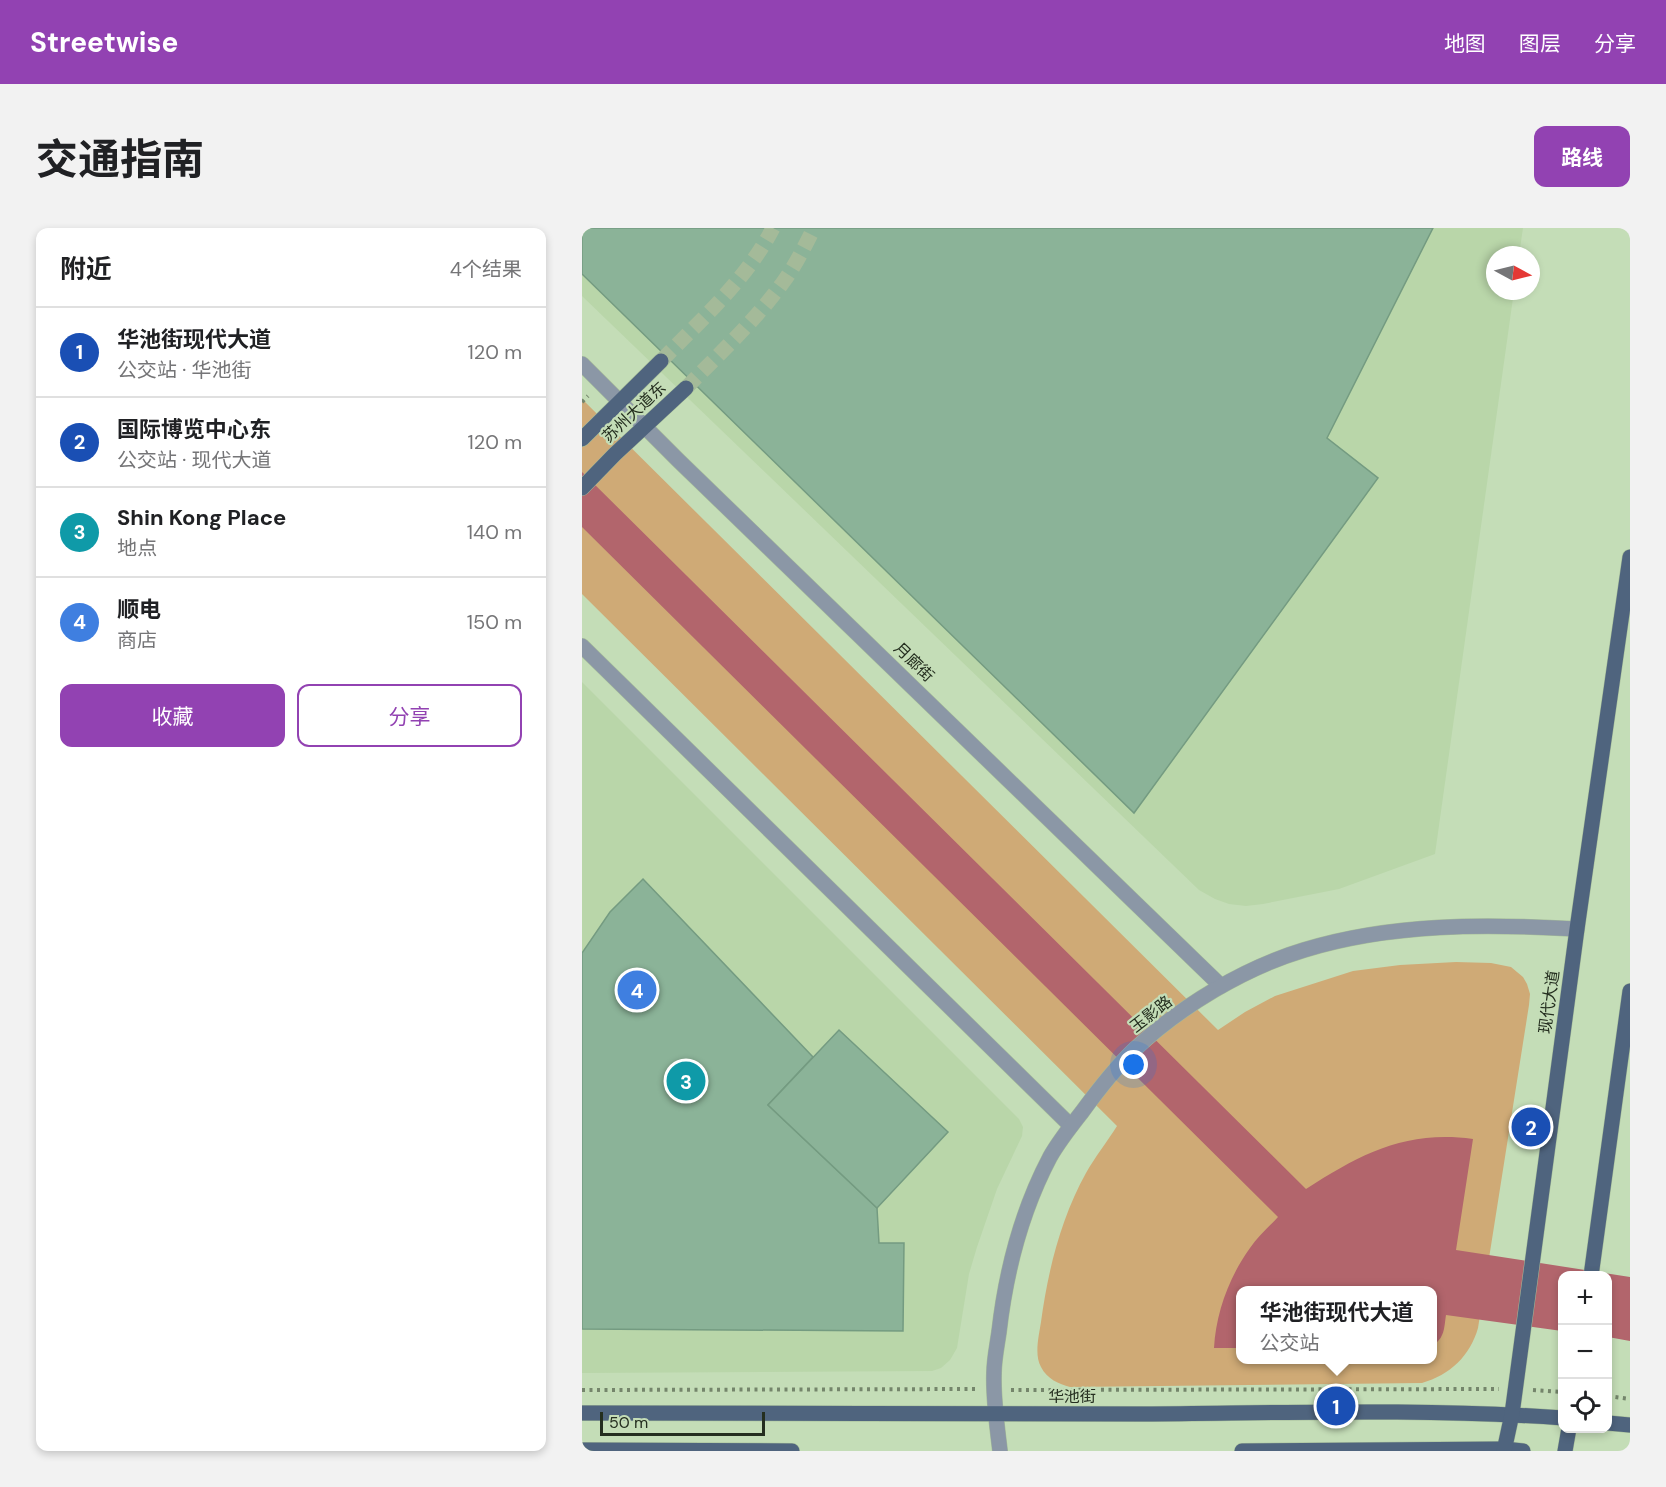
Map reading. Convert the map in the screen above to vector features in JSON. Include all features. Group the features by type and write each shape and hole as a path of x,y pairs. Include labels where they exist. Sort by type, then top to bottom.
{"main road":[{"name":"苏州大道东","path":"582,439 661,361"},
{"name":"苏州大道东","path":"582,488 686,388"},
{"name":"现代大道","path":"1504,1450 1516,1389 1577,929 1630,557"},
{"path":"1591,1271 1630,991"},
{"name":"华池街","path":"582,1413 1425,1413 1512,1414 1558,1418"},
{"path":"1612,1423 1630,1425"},
{"path":"1565,1451 1568,1433"},
{"path":"582,1450 792,1451"},
{"path":"1242,1451 1523,1451"}],"street":[{"name":"月廊街","path":"582,364 1221,986"},
{"path":"582,646 1071,1126"},
{"name":"玉影路","path":"1000,1451 994,1372 1004,1292 1016,1242 1029,1203 1051,1156 1071,1126 1103,1083 1136,1048 1176,1015 1221,986 1295,953 1374,934 1415,929 1476,926 1577,929"}],"path":[{"path":"582,1390 1516,1389 1558,1392"},
{"path":"1612,1397 1630,1399"}],"shaded area":[{"path":"582,228 1523,228 1520,246 1486,246 1486,300 1513,300 1435,854 1339,889 1263,904 1246,906 1229,904 1199,890 582,296"},
{"path":"582,399 1218,1030 1275,996 1353,971 1400,965 1491,963 1511,967 1523,977 1527,984 1530,994 1529,1005 1478,1328 1470,1347 1458,1363 1441,1375 1422,1383 1070,1387 1050,1378 1039,1362 1038,1345 1047,1283 1057,1245 1077,1190 1117,1126 582,594"},
{"path":"582,472 1306,1189 1346,1165 1385,1147 1426,1138 1473,1139 1456,1250 1591,1271 1558,1271 1558,1330 1446,1315 1442,1336 1437,1342 1437,1286 1236,1286 1236,1348 1214,1348 1221,1309 1230,1283 1253,1244 1278,1217 582,527"},
{"path":"582,682 1019,1119 1023,1127 1022,1136 997,1189 969,1274 957,1348 950,1360 941,1368 932,1371 582,1373"},
{"path":"1612,1274 1630,1277 1630,1341 1612,1338"}],"building":[{"path":"582,228 1433,228 1327,438 1378,478 1134,813 582,274"},
{"path":"643,879 813,1057 768,1105 877,1208 879,1243 904,1243 903,1331 582,1329 582,953 610,912"},
{"path":"839,1030 948,1132 877,1208 768,1105"}],"tunnel":[{"path":"661,361 736,282 750,265 773,228"},
{"path":"686,388 762,309 784,281 814,228"}],"place":[{"name":"顺电","path":"637,990"},
{"name":"Shin Kong Place","path":"686,1081"},
{"name":"国际博览中心东","path":"1531,1127"},
{"name":"华池街现代大道","path":"1336,1406"}]}
